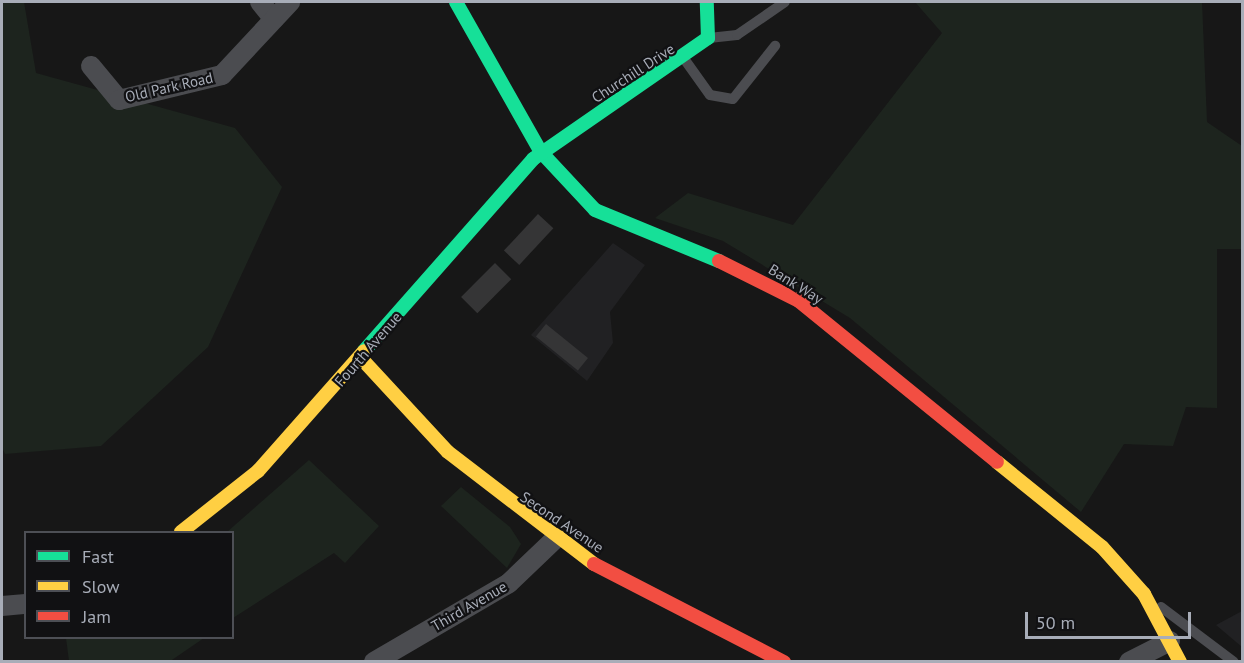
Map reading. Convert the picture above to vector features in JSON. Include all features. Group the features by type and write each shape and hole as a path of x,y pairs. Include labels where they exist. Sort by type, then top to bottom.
{"street":[{"path":"260,2 274,19"},
{"name":"Old Park Road","path":"91,66 119,100 222,75 290,2"},
{"name":"Bank Way","path":"456,2 541,152 595,210 771,284 799,301 1102,547 1144,594 1180,662"},
{"path":"707,2 708,38"},
{"name":"Churchill Drive","path":"541,152 685,59 708,38"},
{"name":"Fourth Avenue","path":"182,531 258,471 541,152"},
{"name":"Second Avenue","path":"360,357 448,452 555,539 607,573 784,662"},
{"name":"Third Avenue","path":"374,662 509,583 555,539"},
{"path":"2,606 24,604"},
{"path":"1129,662 1170,641"}],"lane":[{"path":"708,38 737,35 785,2"},
{"path":"685,59 710,95 733,99 775,46"},
{"path":"1144,594 1234,662"}],"shaded area":[{"path":"2,2 24,2 36,73 235,128 282,187 208,347 101,446 5,454 2,447"},
{"path":"915,2 1202,2 1207,122 1242,146 1242,249 1217,249 1217,408 1186,407 1173,446 1124,444 1081,512 850,318 723,241 655,218 688,193 793,225 942,33"},
{"path":"613,243 645,265 610,312 613,343 587,381 531,335"},
{"path":"309,460 379,526 345,563 334,553 234,617 234,531 228,531"},
{"path":"461,487 510,527 521,544 507,568 441,506"},
{"path":"1242,611 1242,647 1216,625"},
{"path":"66,639 203,639 169,662 69,661"}],"building":[{"path":"538,214 553,228 519,265 504,251"},
{"path":"495,263 511,279 477,313 461,297"},
{"path":"546,324 588,358 578,370 536,336"}],"traffic: fast":[{"path":"456,2 541,152 595,210 719,261"},
{"path":"364,351 533,159 708,38 707,2"}],"traffic: slow":[{"path":"182,531 258,471 364,351"},
{"path":"360,357 448,452 594,564"},
{"path":"997,462 1102,547 1144,594 1180,662"}],"traffic: jam":[{"path":"719,261 799,301 997,462"},
{"path":"594,564 784,662"}]}
